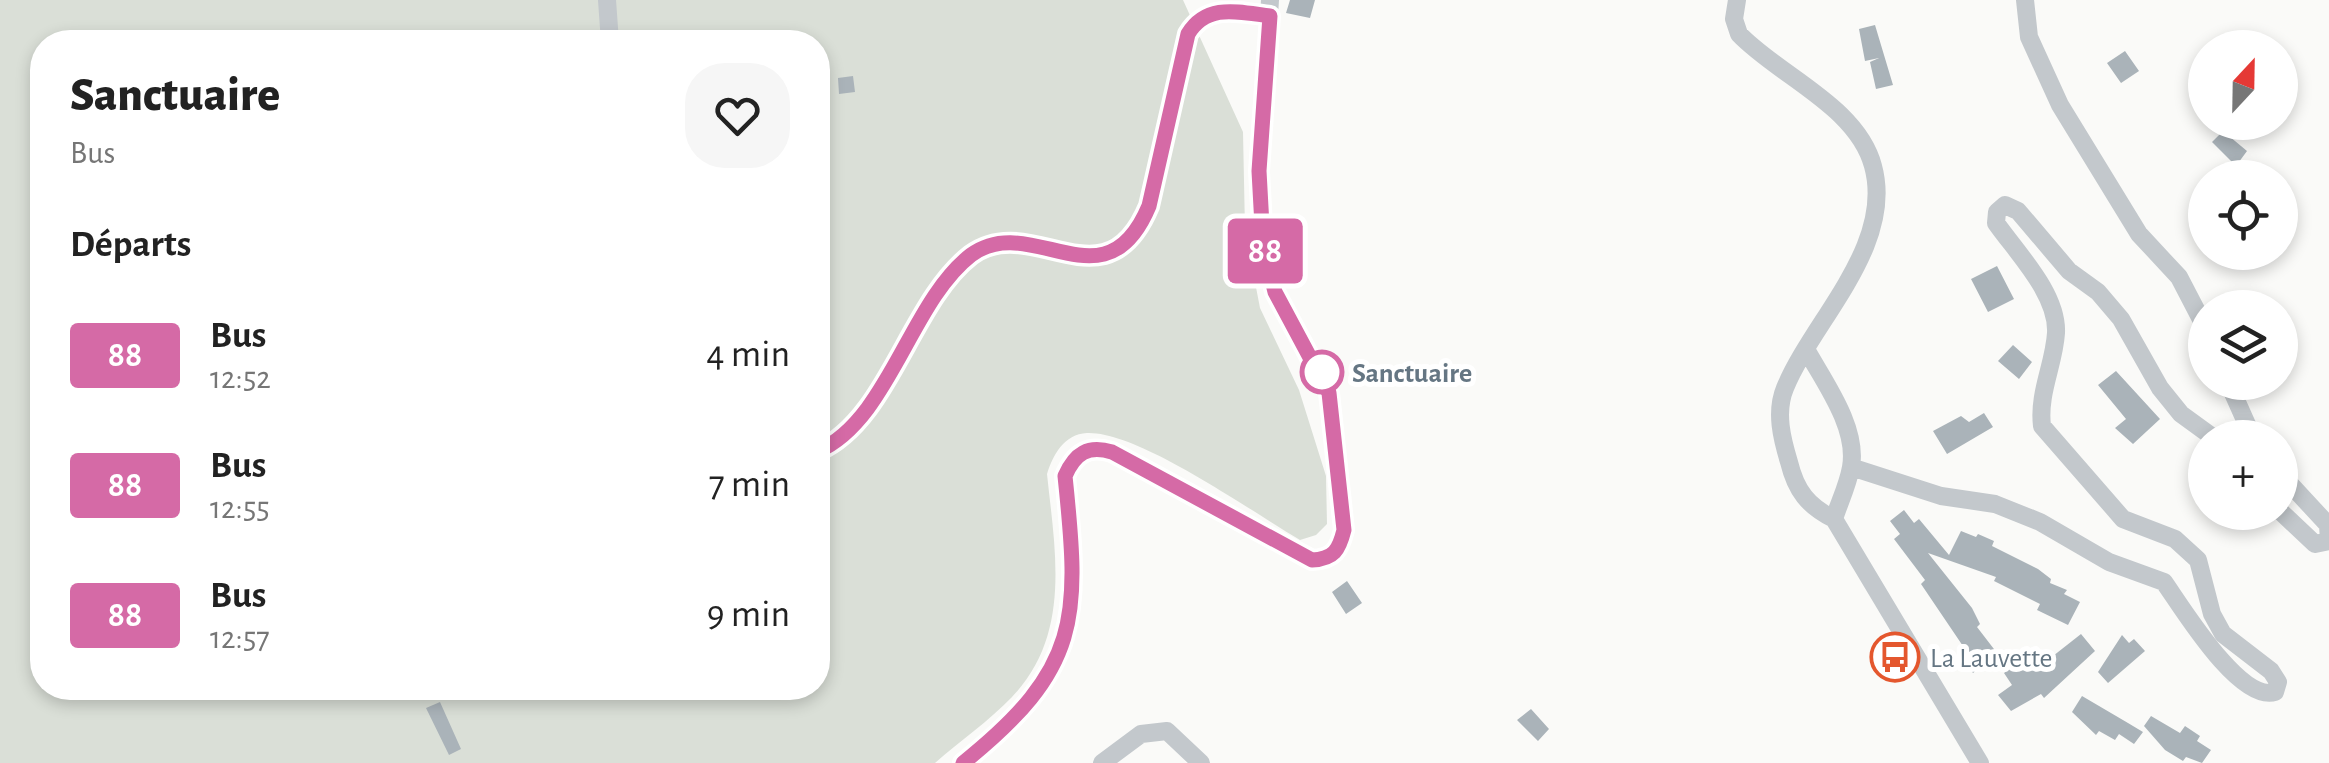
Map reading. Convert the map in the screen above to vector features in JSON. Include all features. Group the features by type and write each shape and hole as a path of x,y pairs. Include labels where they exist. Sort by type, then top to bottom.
{"street":[{"path":"607,0 609,30"},
{"path":"1737,0 1734,19 1739,34 1852,127 1874,167 1874,210 1869,234 1784,390 1780,429 1792,476 1808,506 1834,519 1980,763"},
{"path":"2025,0 2028,37 2060,105 2139,234 2179,277 2188,294"},
{"path":"830,443 864,410 942,288 970,256 1000,244 1096,256 1124,246 1138,232 1149,206 1188,34 1198,18 1216,12 1270,8 1259,171 1263,244 1275,292 1329,393 1344,530 1340,549 1326,559 1312,560 1112,452 1096,447 1083,452 1072,460 1065,476 1075,591 1063,641 1041,687 1014,722 963,763"},
{"path":"1852,467 1941,496 1995,504 2040,522 2109,562 2149,573 2164,582 2230,671 2255,693 2266,695 2275,692 2278,682 2272,671 2223,634 2212,614 2198,560 2175,539 2124,519 2042,426 2039,407 2056,336 2055,314 1996,223 1997,212 2005,204 2018,211 2069,271 2098,292 2121,319 2160,388 2189,420"},
{"path":"1807,352 1848,433 1852,467 1834,519"},
{"path":"2298,492 2328,525 2329,541 2315,544 2298,527"},
{"path":"1102,763 1140,734 1168,731 1201,763"}],"shaded area":[{"path":"0,0 1183,0 1243,132 1245,230 1260,308 1299,390 1326,476 1327,524 1316,535 1300,540 1195,475 1135,445 1087,433 1072,437 1056,453 1047,474 1055,591 1044,646 1012,697 935,763 0,763"}],"building":[{"path":"1290,0 1315,0 1310,18 1286,13"},
{"path":"1875,25 1893,85 1876,89 1870,62 1879,58 1865,61 1859,29"},
{"path":"2125,51 2139,71 2121,83 2107,63"},
{"path":"853,76 855,92 839,94 838,78"},
{"path":"2234,140 2247,151 2240,160 2230,160 2212,142"},
{"path":"1997,266 2014,299 1988,312 1971,279"},
{"path":"2013,345 2032,362 2019,379 1998,361"},
{"path":"2116,371 2160,419 2133,444 2115,428 2126,419 2098,385"},
{"path":"1984,413 1993,427 1947,454 1933,431 1961,416 1969,422"},
{"path":"1904,510 1914,523 1919,519 1949,555 1961,531 1994,541 1992,546 2038,569 2051,579 2050,583 2067,590 2064,594 2080,602 2068,625 2037,610 2040,604 1994,581 1996,577 1928,553 1972,608 1980,624 1977,627 1997,653 1973,673 1963,659 1969,655 1921,584 1925,580 1894,539 1900,534 1890,521"},
{"path":"1347,581 1362,603 1346,614 1332,592"},
{"path":"2081,634 2095,651 2044,698 2041,694 2011,711 1998,695 2012,685 2004,673 2030,654 2035,660 2048,650 2053,656"},
{"path":"2122,635 2129,643 2134,639 2145,651 2108,683 2098,672"},
{"path":"2082,696 2143,732 2134,744 2119,734 2115,740 2099,731 2096,735 2072,712"},
{"path":"440,702 461,749 449,755 426,708"},
{"path":"1531,709 1549,729 1538,741 1517,720"},
{"path":"2151,716 2180,733 2185,726 2200,736 2197,741 2211,750 2202,763 2186,757 2183,761 2165,750 2144,726"}],"bus line":[{"name":"88","path":"830,444 864,410 942,288 970,256 1000,244 1096,256 1124,246 1138,232 1149,206 1188,34 1198,18 1216,12 1270,16 1259,171 1263,244 1275,292 1322,372 1329,393 1344,530 1340,549 1326,559 1312,560 1276,544 1112,452 1096,447 1083,452 1072,460 1065,476 1075,591 1063,641 1041,687 1014,722 963,763"}],"place":[{"name":"Sanctuaire","path":"1322,372"},
{"name":"La Lauvette","path":"1895,657"}]}
